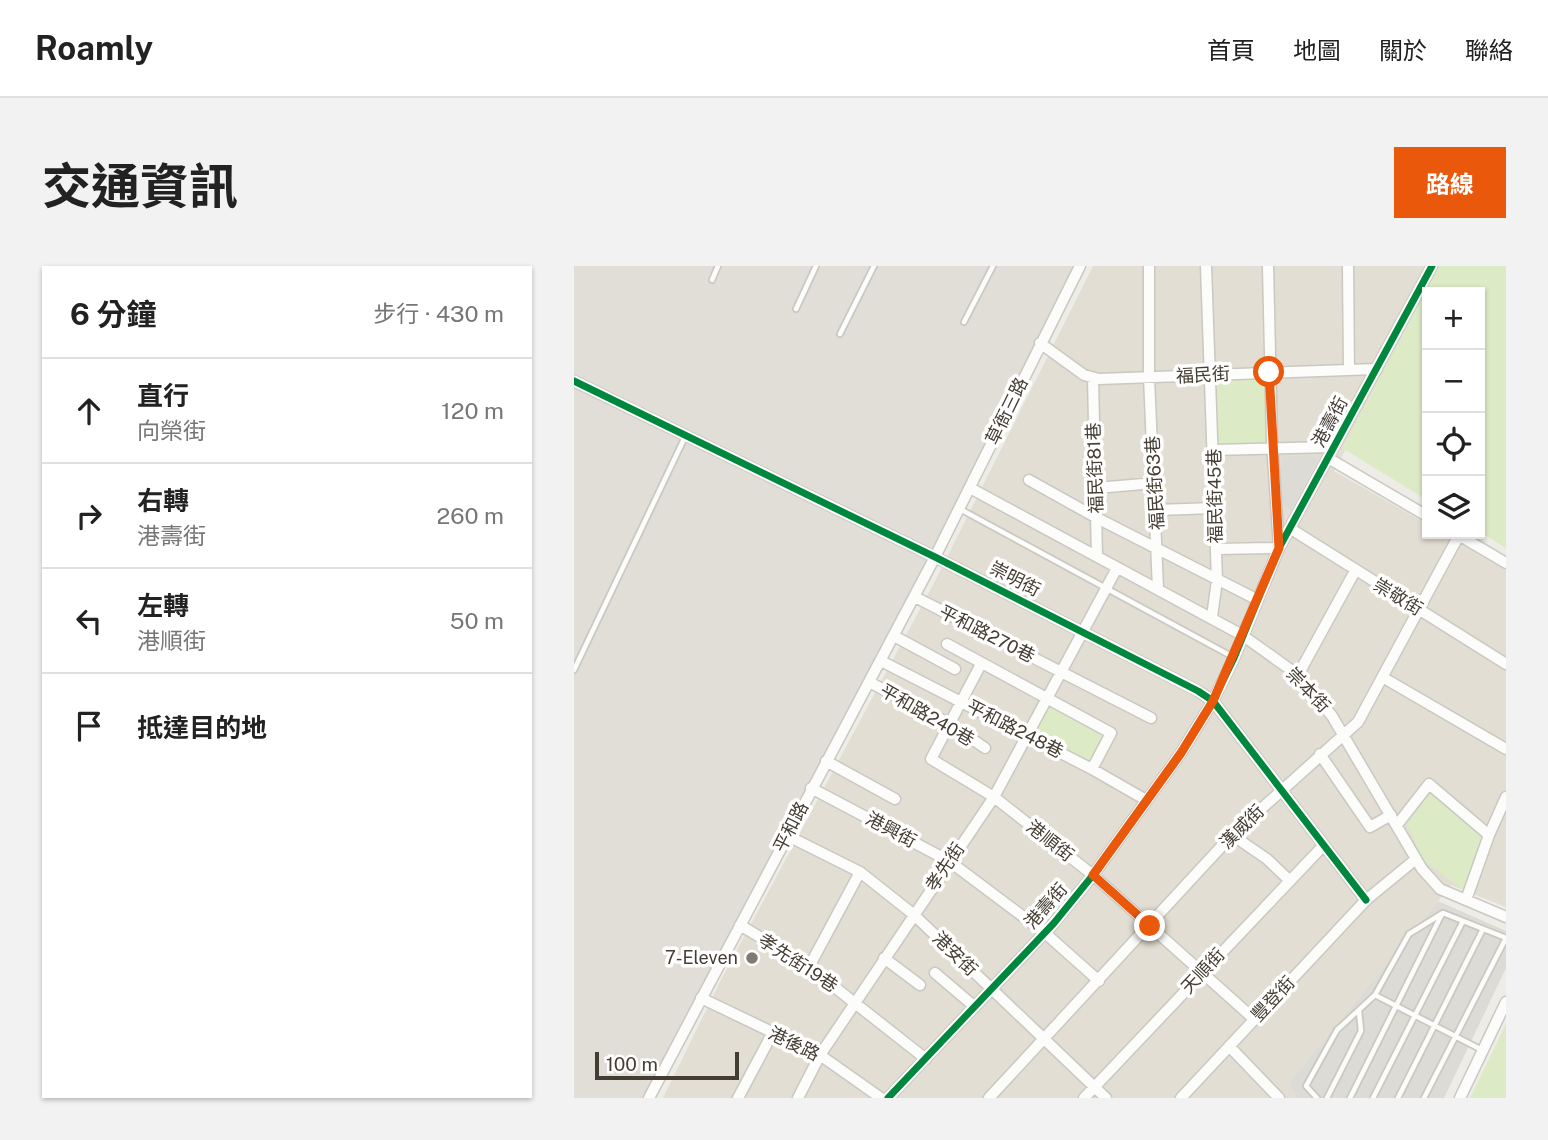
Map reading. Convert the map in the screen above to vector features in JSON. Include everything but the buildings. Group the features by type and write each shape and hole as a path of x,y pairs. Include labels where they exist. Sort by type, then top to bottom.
{"street":[{"name":"草衙三路","path":"936,557 1080,266"},
{"name":"福民街63巷","path":"1149,266 1149,377 1158,589"},
{"name":"福民街45巷","path":"1206,266 1217,580 1212,617"},
{"path":"1216,549 1279,548 1272,449 1268,266"},
{"path":"1348,266 1349,370"},
{"name":"港壽街","path":"888,1098 1045,933 1093,875 1213,701 1234,658 1279,548 1432,266"},
{"path":"1040,343 1093,378"},
{"name":"福民街","path":"1093,378 1377,369"},
{"name":"福民街81巷","path":"1093,378 1097,557"},
{"name":"崇明街","path":"574,381 687,433 1084,631 1213,701 1366,900"},
{"path":"1214,450 1334,447"},
{"path":"1328,458 1422,513"},
{"path":"1029,480 1256,599"},
{"path":"1096,488 1155,483"},
{"name":"崇本街","path":"970,488 1212,617 1242,635 1298,676 1332,716 1416,859 1440,889 1506,917"},
{"path":"1156,510 1215,508"},
{"name":"崇敬街","path":"1291,529 1506,664"},
{"name":"漢威街","path":"989,1098 1232,835 1320,754 1345,737 1358,722 1384,678 1456,539"},
{"path":"1465,539 1506,563"},
{"name":"平和路","path":"649,1098 786,835 936,557"},
{"name":"孝先街","path":"798,1098 820,1055 994,796 1059,671 1084,631 1117,568"},
{"path":"1298,676 1355,571"},
{"name":"平和路270巷","path":"915,597 1151,718"},
{"path":"894,636 955,669"},
{"path":"947,644 1111,733 1092,769"},
{"name":"平和路248巷","path":"881,661 1026,734 1146,800"},
{"path":"950,724 981,664"},
{"path":"1384,678 1506,749"},
{"name":"平和路240巷","path":"869,682 950,724 985,748"},
{"name":"港順街","path":"950,724 931,760 994,796 1093,875 1254,1019"},
{"path":"1320,754 1370,827 1391,815"},
{"path":"826,761 895,799"},
{"path":"1397,825 1429,783 1489,835"},
{"name":"港興街","path":"811,788 949,861 1045,933 1099,981"},
{"path":"1466,900 1506,797"},
{"name":"港安街","path":"786,835 860,872 913,914 1106,1098"},
{"path":"1232,835 1267,859 1290,881"},
{"name":"天順街","path":"1084,1098 1323,846"},
{"name":"豐登街","path":"1181,1098 1366,900 1416,859"},
{"path":"809,968 860,872"},
{"name":"孝先街19巷","path":"740,925 856,1001 926,1059"},
{"path":"884,958 920,985"},
{"path":"935,973 975,1007"},
{"name":"港後路","path":"701,998 820,1055 881,1098"},
{"path":"1460,1098 1506,1002"},
{"path":"738,1098 772,1034"},
{"path":"1229,1046 1279,1098"}],"lane":[{"path":"712,280 718,266"},
{"path":"796,309 816,266"},
{"path":"840,334 874,266"},
{"path":"964,322 993,266"},
{"path":"574,670 687,433"},
{"path":"960,509 1234,658"},
{"path":"1424,1098 1506,938 1443,913"},
{"path":"1317,1098 1306,1086 1337,1030 1375,995 1409,934 1443,913"},
{"path":"1350,1098 1443,913"},
{"path":"1373,1098 1463,921"},
{"path":"1398,1098 1483,929"},
{"path":"1375,995 1482,1051"},
{"path":"1327,1098 1361,1031 1359,1010"}],"shaded area":[{"path":"574,266 1075,266 1038,351 649,1098 574,1098"},
{"path":"1093,266 1443,266 1432,287 1422,287 1422,305 1334,471 1422,521 1422,539 1453,539 1506,570 1506,907 1451,885 1288,1084 1297,1098 663,1098 721,980 934,583"},
{"path":"1310,455 1318,460 1291,510 1282,504 1280,464 1284,457"},
{"path":"1438,901 1506,931 1506,968 1444,1098 1297,1098 1288,1084"}],"green space":[{"path":"1439,266 1506,266 1506,548 1485,535 1485,287 1428,287"},
{"path":"1422,298 1422,497 1342,448"},
{"path":"1266,375 1269,443 1216,444 1213,377"},
{"path":"1051,701 1109,733 1093,764 1035,733"},
{"path":"1430,789 1482,837 1463,890 1421,858 1406,821"},
{"path":"1506,1024 1506,1098 1470,1098"}],"cycle path":[{"path":"888,1098 1054,923 1093,875 1181,753 1213,701 1234,658 1279,548 1432,266"},
{"path":"574,381 935,557 1198,691 1213,701 1366,900"}],"place":[{"name":"7-Eleven","path":"752,958"}],"route":[{"path":"1150,926 1093,875 1181,753 1213,701 1234,658 1279,548 1269,372"}]}
